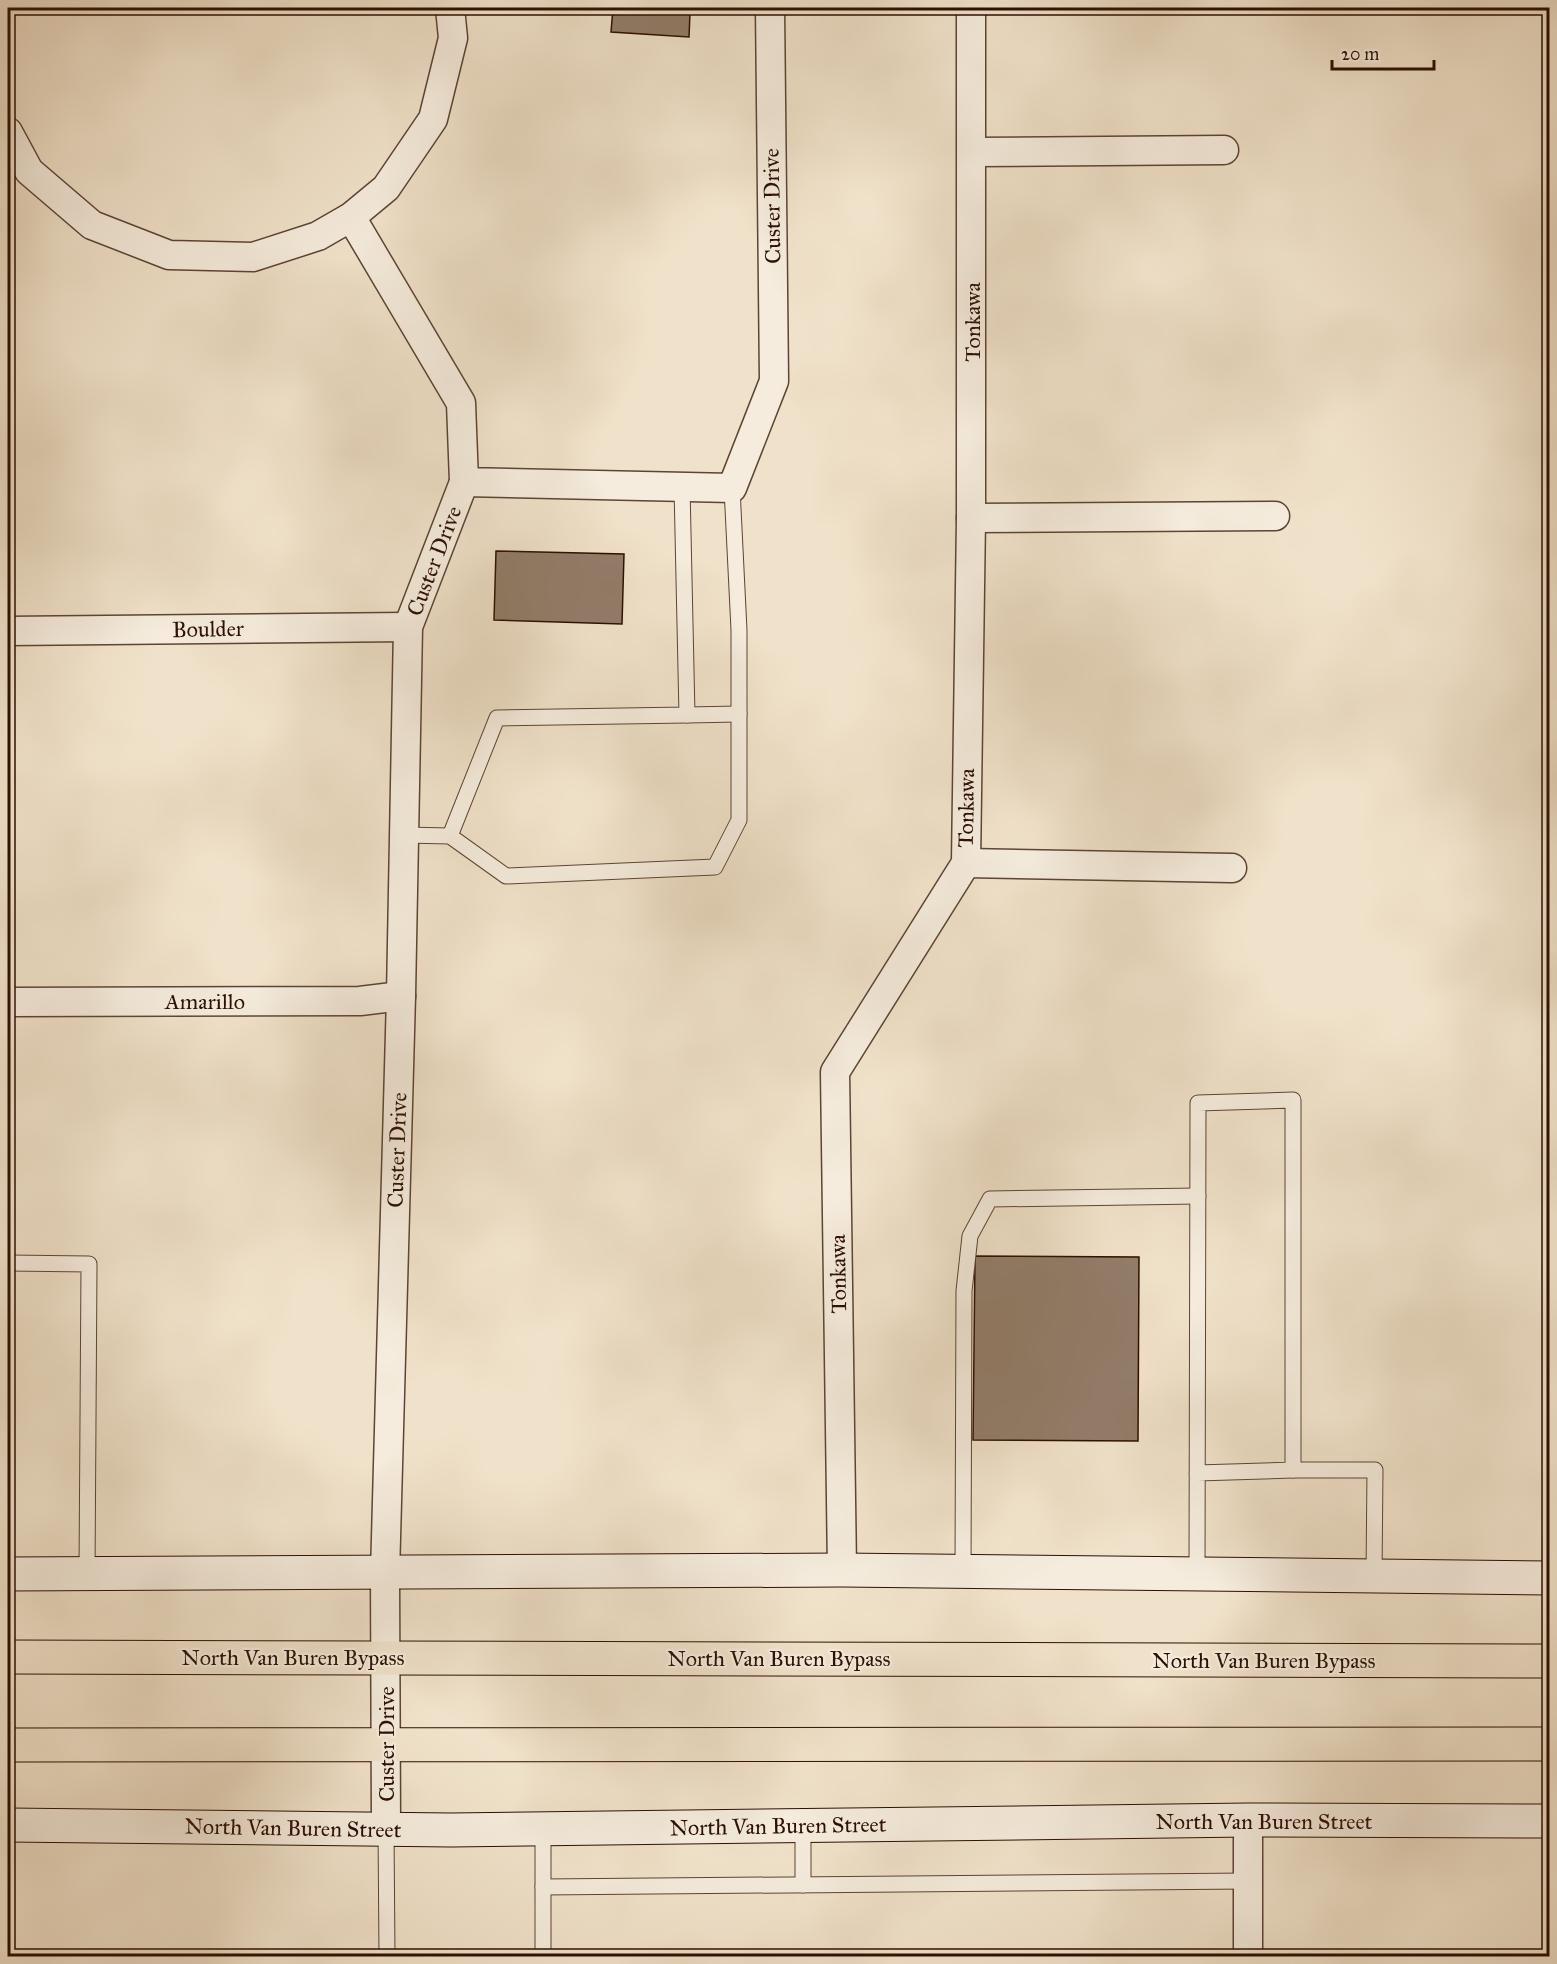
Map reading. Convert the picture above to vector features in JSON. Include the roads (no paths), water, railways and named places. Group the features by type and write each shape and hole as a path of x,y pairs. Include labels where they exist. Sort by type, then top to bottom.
{"main road":[{"name":"North Van Buren Bypass","path":"8,1657 1550,1661"},
{"path":"8,1745 1550,1744"}],"street":[{"path":"8,132 29,171 92,225 169,255 253,257 318,236 351,217 386,188 433,119 453,38 450,8"},
{"name":"Custer Drive","path":"464,482 732,488 774,381 770,8"},
{"name":"Tonkawa","path":"842,1570 835,1072 966,863 971,518 971,8"},
{"path":"972,152 1224,150"},
{"name":"Custer Drive","path":"351,217 461,403 464,482 408,627 401,996 385,1574 386,1829"},
{"path":"971,518 1275,516"},
{"name":"Boulder","path":"8,631 408,627"},
{"path":"966,863 1232,868"},
{"name":"Amarillo","path":"8,1002 360,1001 401,996"},
{"path":"8,1574 385,1574 842,1570 1550,1578"},
{"path":"1248,1820 1248,1956"},
{"name":"North Van Buren Street","path":"8,1825 543,1829 1248,1820 1550,1821"}],"lane":[{"path":"682,487 687,715"},
{"path":"404,836 450,836 506,876 715,867 739,820 739,630 732,488"},
{"path":"450,836 497,718 739,714"},
{"path":"1197,1574 1198,1103 1293,1100 1293,1470"},
{"path":"963,1572 964,1291 970,1236 990,1199 1198,1196"},
{"path":"8,1263 89,1264 87,1574"},
{"path":"1197,1473 1375,1470 1374,1576"},
{"path":"803,1826 803,1885"},
{"path":"386,1829 387,1956"},
{"path":"543,1829 543,1956"},
{"path":"543,1887 1248,1881"}]}
